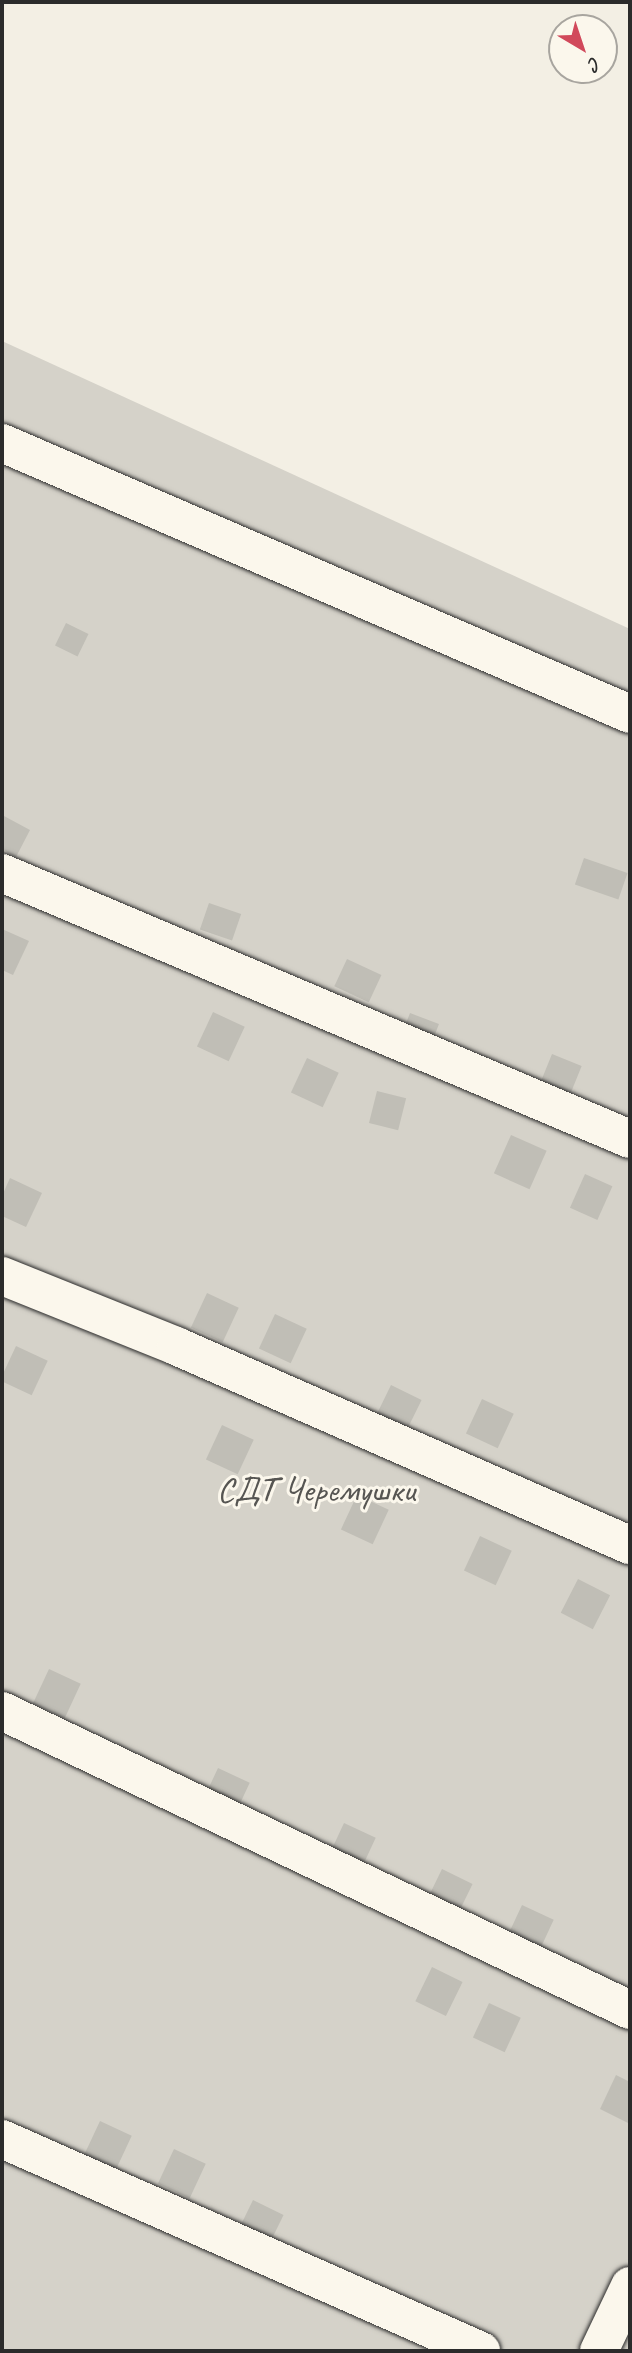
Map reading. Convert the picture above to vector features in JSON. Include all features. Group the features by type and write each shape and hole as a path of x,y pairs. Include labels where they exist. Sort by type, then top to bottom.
{"lane":[{"path":"2,443 630,714"},
{"path":"2,873 630,1139"},
{"path":"2,1276 176,1346 630,1545"},
{"path":"2,1711 630,2010"},
{"path":"2,2139 481,2351"},
{"path":"600,2351 630,2286"}],"green space":[{"name":"СДТ Черемушки","path":"2,341 630,629 630,2351 2,2351"}],"building":[{"path":"66,623 88,634 78,656 55,645"},
{"path":"4,816 30,830 16,857 2,849"},
{"path":"584,858 627,873 618,899 575,884"},
{"path":"209,903 241,914 232,941 200,929"},
{"path":"2,929 29,941 13,975 2,970"},
{"path":"347,959 381,975 369,1002 334,986"},
{"path":"213,1012 245,1027 229,1061 197,1046"},
{"path":"410,1013 439,1024 432,1043 403,1032"},
{"path":"552,1054 582,1066 570,1094 541,1082"},
{"path":"307,1058 339,1073 323,1107 291,1092"},
{"path":"377,1091 406,1098 398,1130 369,1123"},
{"path":"511,1135 547,1151 530,1189 494,1173"},
{"path":"585,1174 612,1186 597,1220 570,1208"},
{"path":"10,1178 42,1193 26,1227 2,1216 2,1196"},
{"path":"207,1293 239,1308 223,1342 191,1327"},
{"path":"275,1314 307,1329 291,1363 259,1348"},
{"path":"16,1346 48,1361 32,1395 2,1381"},
{"path":"391,1385 422,1400 405,1434 374,1419"},
{"path":"482,1399 514,1414 498,1448 466,1433"},
{"path":"222,1425 254,1440 238,1474 206,1459"},
{"path":"357,1495 389,1510 373,1544 341,1529"},
{"path":"480,1536 512,1551 496,1585 464,1570"},
{"path":"578,1579 610,1595 593,1629 561,1613"},
{"path":"49,1669 81,1684 65,1718 33,1703"},
{"path":"218,1768 250,1783 234,1816 202,1802"},
{"path":"344,1823 376,1838 360,1872 328,1857"},
{"path":"442,1869 473,1884 456,1918 425,1903"},
{"path":"522,1905 554,1920 538,1954 506,1939"},
{"path":"432,1967 463,1982 446,2016 415,2001"},
{"path":"489,2003 521,2018 505,2052 473,2037"},
{"path":"616,2075 630,2082 630,2124 600,2109"},
{"path":"100,2121 132,2136 116,2169 84,2155"},
{"path":"174,2149 206,2164 190,2198 158,2183"},
{"path":"253,2200 284,2215 267,2249 236,2234"}]}
